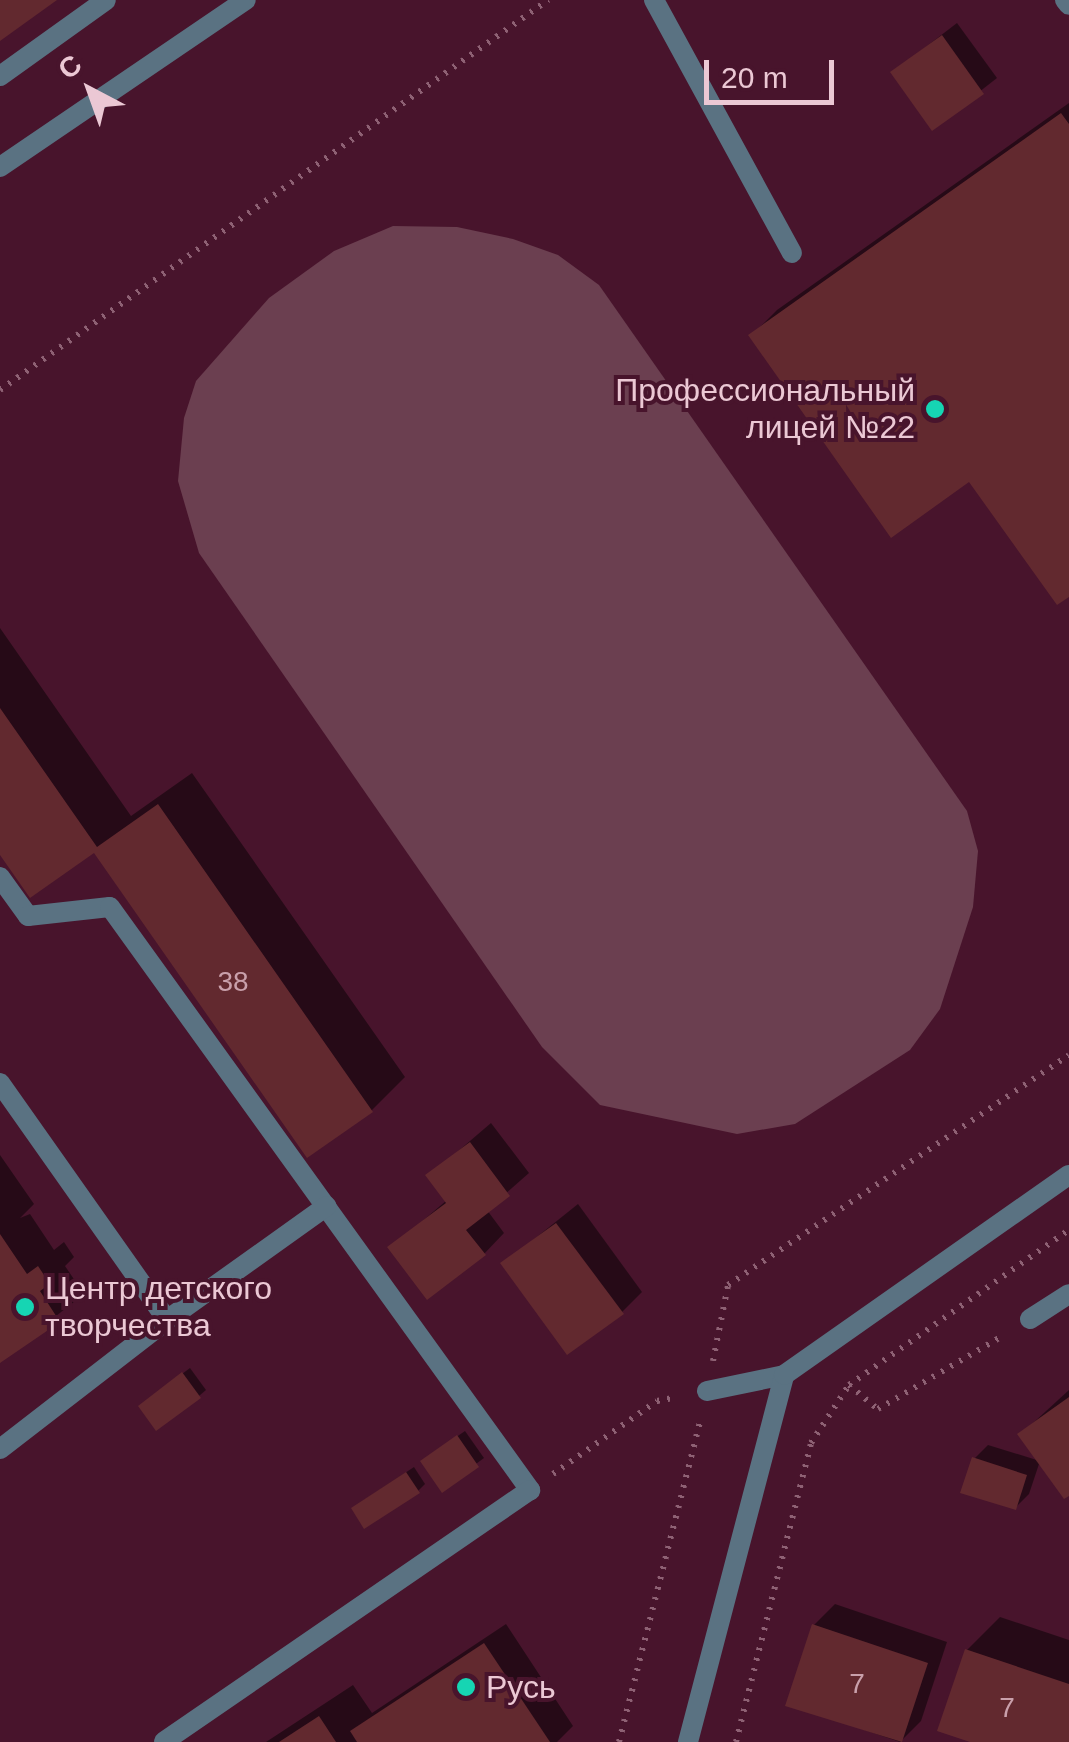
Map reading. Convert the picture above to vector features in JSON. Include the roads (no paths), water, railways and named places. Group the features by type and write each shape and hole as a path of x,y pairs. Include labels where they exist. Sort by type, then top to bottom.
{"street":[{"path":"0,76 106,0"},
{"path":"0,167 246,0"},
{"path":"654,0 792,253"},
{"path":"0,877 28,916 110,907 530,1490 164,1742"},
{"path":"0,1083 167,1320"},
{"path":"707,1390 784,1375 1069,1175"},
{"path":"0,1449 167,1320 327,1206"},
{"path":"1030,1319 1069,1294"},
{"path":"688,1742 784,1375"}],"place":[{"name":"Профессиональный лицей №22","path":"935,409"},
{"name":"Центр детского творчества","path":"25,1307"},
{"name":"Русь","path":"466,1687"}]}
